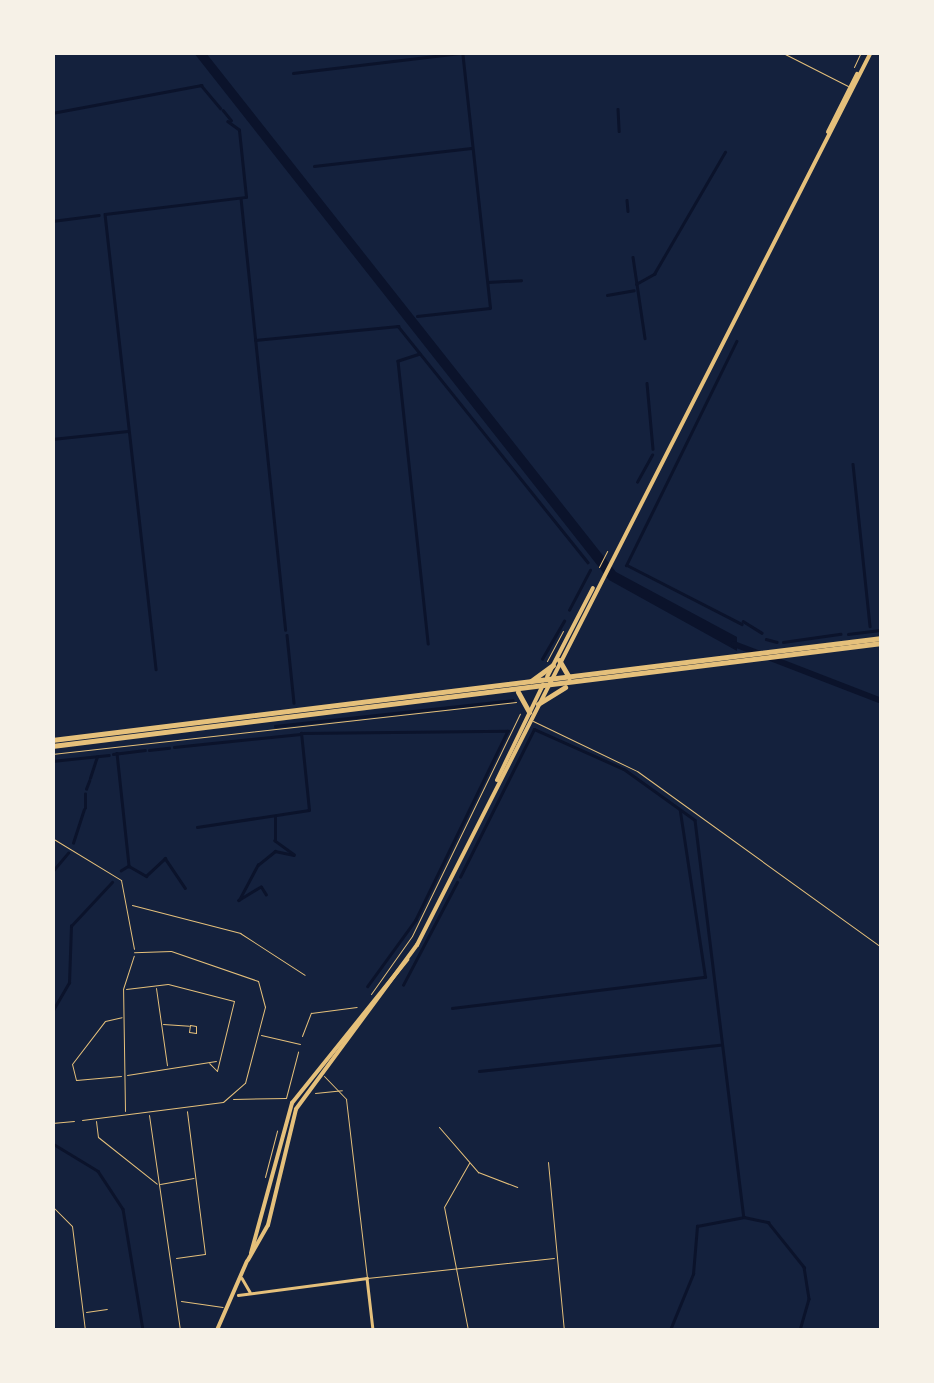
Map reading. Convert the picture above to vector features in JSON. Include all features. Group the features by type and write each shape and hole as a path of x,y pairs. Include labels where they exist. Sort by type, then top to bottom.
{"highway":[{"path":"52,743 518,692 571,678 882,641"},
{"path":"52,743 526,684 568,686 777,654"},
{"path":"560,660 571,678"},
{"path":"526,684 553,665"},
{"path":"538,704 568,686"},
{"path":"518,692 530,716"}],"main road":[{"path":"530,716 602,569 871,52"},
{"path":"826,142 848,83 864,67"},
{"path":"839,116 842,100"},
{"path":"507,762 602,569"},
{"path":"317,1070 328,1062 411,954 545,686"},
{"path":"217,1330 248,1260 280,1132 317,1070 395,968 411,954"}],"street":[{"path":"781,52 848,83"},
{"path":"793,59 796,52"},
{"path":"530,716 638,771 882,948"},
{"path":"52,838 114,873 128,896 134,952 123,990 126,1115"},
{"path":"129,905 236,932 304,976"},
{"path":"79,1120 217,1103 243,1089 266,1000 258,981 171,951 134,952"},
{"path":"123,990 156,984 234,1001 215,1072 209,1062"},
{"path":"156,984 168,1069"},
{"path":"126,1016 105,1021 77,1053 76,1080 216,1061"},
{"path":"160,1024 189,1026"},
{"path":"258,1034 300,1044"},
{"path":"328,1062 333,1082"},
{"path":"317,1070 342,1090 373,1330"},
{"path":"316,1094 342,1090"},
{"path":"173,1258 206,1254 187,1107"},
{"path":"148,1112 157,1184 173,1258 180,1330"},
{"path":"96,1118 98,1137 157,1184 196,1178"},
{"path":"439,1128 469,1163 516,1187"},
{"path":"548,1162 554,1258 564,1330"},
{"path":"468,1330 462,1267 444,1200 469,1163"},
{"path":"52,1206 65,1215 84,1330"},
{"path":"238,1295 554,1258"},
{"path":"241,1276 251,1293"},
{"path":"178,1301 227,1308"},
{"path":"82,1312 108,1309"}],"path":[{"path":"848,83 861,52"},
{"path":"602,569 607,551"},
{"path":"539,671 569,620"},
{"path":"52,754 523,701 429,902"},
{"path":"234,1100 286,1098 308,1014 360,1008"},
{"path":"52,1123 79,1120"}],"water":[{"path":"194,53 206,53 616,572 737,637 737,651 609,580"}],"waterway":[{"path":"417,316 490,308 462,52"},
{"path":"293,73 460,53"},
{"path":"52,113 201,85 220,108"},
{"path":"618,109 619,131"},
{"path":"223,110 231,120"},
{"path":"105,214 246,197 239,130 228,122"},
{"path":"314,166 471,148"},
{"path":"636,284 654,274 725,152"},
{"path":"241,198 286,630"},
{"path":"627,200 628,211"},
{"path":"105,214 156,669"},
{"path":"52,221 99,215"},
{"path":"633,257 645,338"},
{"path":"488,282 521,280"},
{"path":"607,295 634,290"},
{"path":"255,340 398,326 588,562"},
{"path":"737,341 627,565 742,624"},
{"path":"420,354 398,361 428,643"},
{"path":"647,383 653,449"},
{"path":"52,439 128,431"},
{"path":"637,482 652,455"},
{"path":"853,464 870,626"},
{"path":"569,610 590,570"},
{"path":"542,659 564,621"},
{"path":"743,621 762,633"},
{"path":"848,634 882,630"},
{"path":"783,642 840,634"},
{"path":"287,635 294,703"},
{"path":"766,639 777,642"},
{"path":"734,644 882,701"},
{"path":"275,726 513,700"},
{"path":"460,877 534,729 624,769 695,820 744,1217"},
{"path":"197,827 309,810 301,733 508,731 416,920 368,986"},
{"path":"174,747 300,734"},
{"path":"149,750 169,748"},
{"path":"113,754 145,750"},
{"path":"117,753 129,866 121,871"},
{"path":"52,761 109,755"},
{"path":"90,778 97,757"},
{"path":"86,789 89,781"},
{"path":"85,794 85,808"},
{"path":"73,843 84,810"},
{"path":"452,1008 705,977 680,811"},
{"path":"266,895 261,887 239,900 258,865 275,851 294,855 275,841 275,817"},
{"path":"52,872 68,853"},
{"path":"129,866 146,876 165,858 185,888"},
{"path":"52,1012 69,983 71,926 112,882"},
{"path":"403,985 457,882"},
{"path":"479,1071 720,1045"},
{"path":"52,1143 98,1171 123,1209 143,1330"},
{"path":"670,1330 693,1274 697,1226 744,1217 768,1222 804,1267 809,1299 800,1330"}]}
